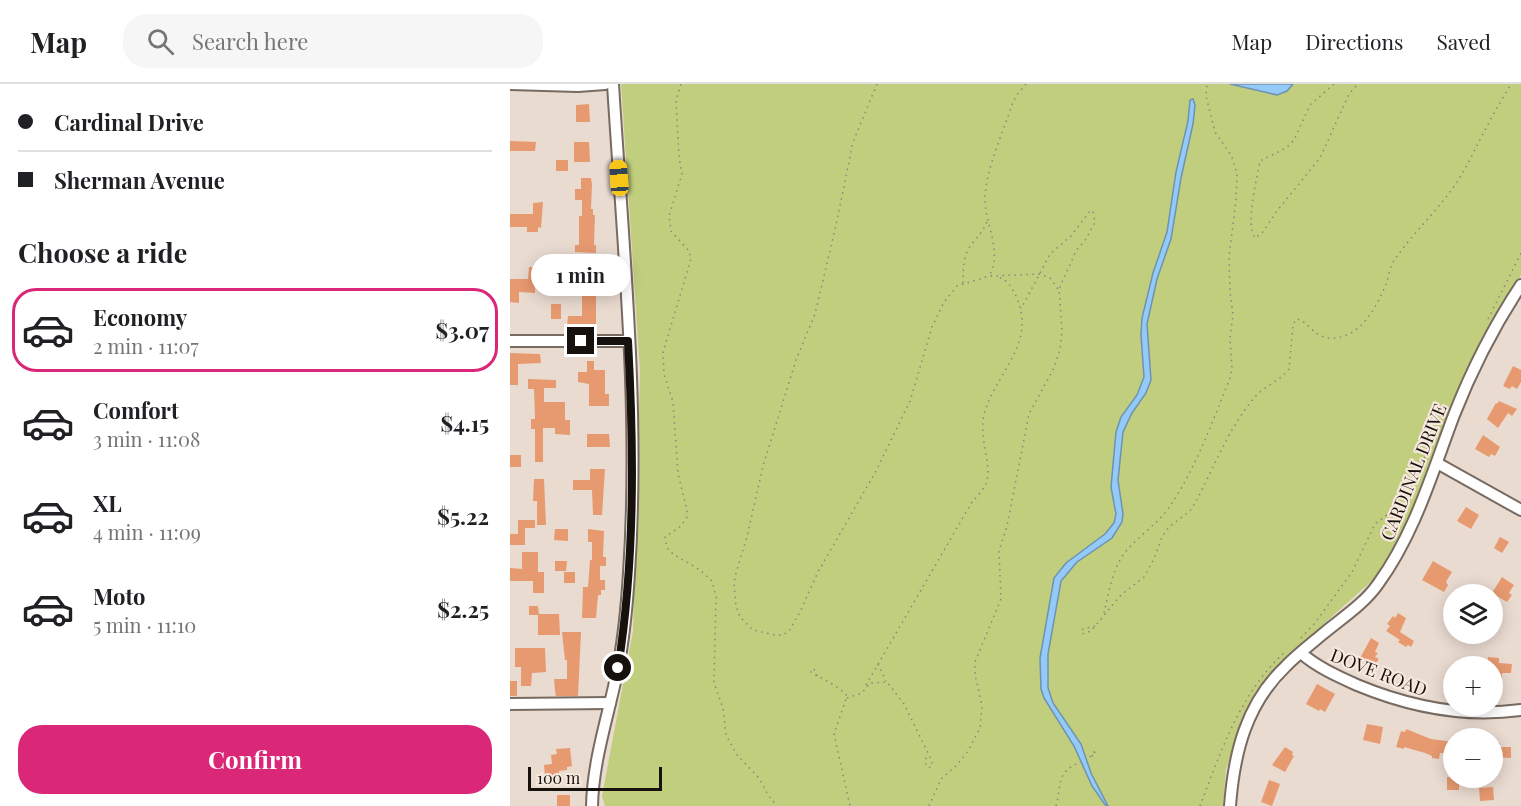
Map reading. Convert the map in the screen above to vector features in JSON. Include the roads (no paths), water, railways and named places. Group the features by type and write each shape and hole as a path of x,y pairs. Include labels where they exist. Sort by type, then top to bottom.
{"street":[{"path":"510,84 578,86 605,84"},
{"path":"592,806 595,775 623,636 630,557 632,443 613,84"},
{"name":"CARDINAL DRIVE","path":"1230,806 1235,758 1246,725 1270,684 1285,666 1376,587 1413,526 1455,412 1482,351 1519,293"},
{"path":"510,340 628,341"},
{"path":"1437,463 1521,510"},
{"name":"DOVE ROAD","path":"1301,653 1312,663 1344,679 1396,699 1428,708 1457,713 1483,714 1521,710"},
{"path":"510,704 610,703"}],"water":[{"path":"1230,84 1293,84 1287,91 1277,95"},
{"path":"1193,99 1195,105 1193,124 1171,239 1157,279 1147,324 1151,380 1123,432 1118,480 1122,522 1112,538 1077,562 1061,581 1048,654 1048,688 1053,703 1081,744 1091,773 1108,806 1106,806 1092,786 1074,746 1044,698 1041,689 1040,658 1054,578 1066,563 1105,534 1114,523 1116,514 1111,487 1116,432 1121,417 1137,395 1144,377 1142,318 1153,273 1167,232 1190,100"}]}
